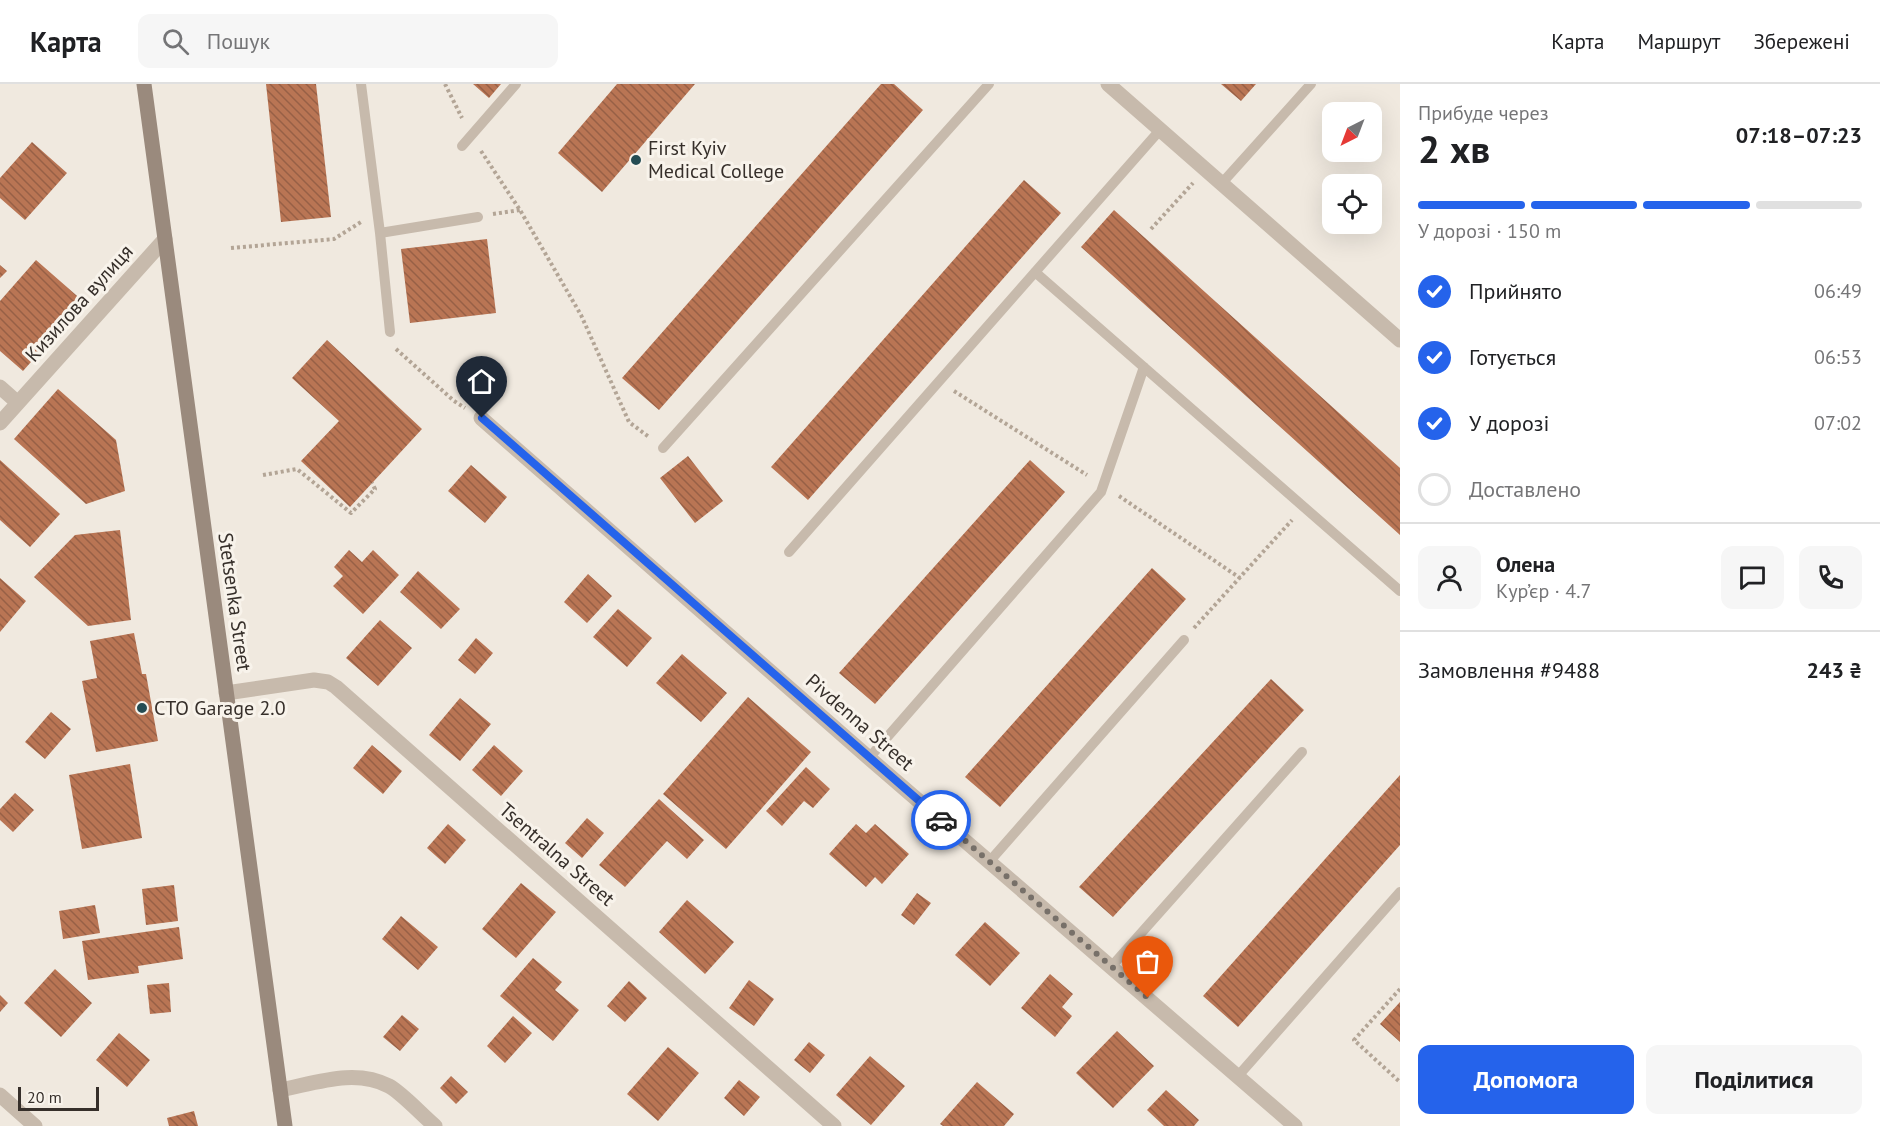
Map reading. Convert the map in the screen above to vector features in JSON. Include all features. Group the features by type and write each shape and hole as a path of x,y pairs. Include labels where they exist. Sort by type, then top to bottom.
{"main road":[{"name":"Stetsenka Street","path":"144,84 285,1126"}],"street":[{"path":"1108,84 1400,340"},
{"name":"Кизилова вулиця","path":"0,423 165,239"},
{"path":"0,387 18,403"},
{"name":"Pivdenna Street","path":"482,418 869,758 1295,1126"},
{"name":"Tsentralna Street","path":"226,693 314,680 328,682 336,687 834,1126"},
{"path":"280,1090 346,1077 366,1078 390,1087 435,1126"},
{"path":"0,1095 35,1126"}],"lane":[{"path":"362,84 390,332"},
{"path":"462,146 516,84"},
{"path":"663,448 989,84"},
{"path":"1222,183 1311,84"},
{"path":"789,552 1160,130"},
{"path":"380,233 478,217"},
{"path":"1035,272 1400,591"},
{"path":"869,758 1101,492 1144,367"},
{"path":"989,862 1184,640"},
{"path":"1112,967 1302,752"},
{"path":"1238,1076 1400,892"}],"path":[{"path":"445,84 471,136 520,210 580,315 629,422 663,448"},
{"path":"1151,229 1193,183"},
{"path":"478,217 520,210"},
{"path":"231,249 334,239 377,212"},
{"path":"390,332 396,351 454,401 482,418"},
{"path":"262,475 297,470 351,513 375,489 372,483"},
{"path":"1184,640 1304,507"},
{"path":"1400,989 1354,1040 1400,1082"}],"building":[{"path":"266,84 316,84 331,217 281,222"},
{"path":"473,84 501,84 489,98"},
{"path":"617,84 695,84 602,192 558,153"},
{"path":"881,84 894,84 923,110 659,410 622,378"},
{"path":"1221,84 1256,84 1241,101"},
{"path":"32,142 67,173 25,220 0,198 0,178"},
{"path":"1024,180 1061,213 808,500 771,467"},
{"path":"1114,210 1400,468 1400,535 1081,247"},
{"path":"487,239 496,313 410,323 401,249"},
{"path":"36,260 84,302 23,371 0,351 0,301"},
{"path":"0,265 7,271 0,278"},
{"path":"327,340 422,429 350,507 301,461 339,421 292,378"},
{"path":"58,389 116,440 125,491 86,504 14,439"},
{"path":"688,456 723,501 695,523 660,478"},
{"path":"0,460 60,514 30,547 0,520"},
{"path":"1030,460 1065,492 875,704 839,673"},
{"path":"471,465 507,497 485,523 448,491"},
{"path":"120,530 131,620 88,626 34,577 75,535"},
{"path":"349,550 362,562 373,550 399,575 363,614 333,586 343,576 334,567"},
{"path":"1152,568 1186,599 1000,807 965,777"},
{"path":"418,571 460,609 441,629 400,592"},
{"path":"588,574 612,596 587,623 564,602"},
{"path":"0,578 26,601 0,632"},
{"path":"618,609 652,638 627,667 593,637"},
{"path":"380,620 412,648 378,686 346,658"},
{"path":"134,633 142,674 146,674 158,741 96,752 82,681 97,678 90,641"},
{"path":"476,638 493,653 475,674 458,660"},
{"path":"682,654 727,693 701,722 656,683"},
{"path":"1271,679 1304,710 1113,917 1079,887"},
{"path":"748,697 811,752 726,849 663,794"},
{"path":"460,698 491,724 460,761 429,735"},
{"path":"51,712 71,729 45,759 25,742"},
{"path":"372,745 402,771 383,794 353,768"},
{"path":"494,745 523,771 501,796 472,770"},
{"path":"130,764 142,838 82,849 69,775"},
{"path":"806,767 830,789 813,808 804,801 782,826 766,811"},
{"path":"1400,775 1400,845 1238,1027 1203,996"},
{"path":"15,793 34,810 13,832 0,820 0,809"},
{"path":"659,799 704,840 687,859 667,841 625,887 599,865"},
{"path":"587,818 604,833 582,858 565,843"},
{"path":"448,824 466,840 445,864 427,848"},
{"path":"856,824 866,833 875,824 909,854 882,884 875,877 866,887 829,854"},
{"path":"521,883 556,912 516,958 482,929"},
{"path":"174,885 178,921 146,925 142,889"},
{"path":"917,893 931,903 914,925 901,915"},
{"path":"687,900 734,942 705,974 659,932"},
{"path":"95,905 100,933 63,939 59,911"},
{"path":"401,916 438,947 418,970 382,939"},
{"path":"985,922 1020,953 990,986 955,955"},
{"path":"179,927 183,959 138,966 139,973 88,980 82,941"},
{"path":"533,958 562,982 555,990 579,1010 553,1041 500,996"},
{"path":"55,969 92,1003 61,1037 24,1003"},
{"path":"1050,974 1073,994 1062,1007 1072,1016 1055,1037 1021,1008"},
{"path":"749,980 774,999 754,1026 729,1008"},
{"path":"629,981 647,998 625,1022 607,1006"},
{"path":"169,983 171,1012 150,1014 147,985"},
{"path":"0,995 8,1003 0,1012"},
{"path":"1400,1002 1400,1042 1380,1024"},
{"path":"402,1015 419,1029 400,1051 383,1037"},
{"path":"513,1016 532,1033 505,1063 487,1046"},
{"path":"1117,1031 1154,1066 1113,1108 1076,1073"},
{"path":"119,1033 150,1060 127,1087 96,1060"},
{"path":"809,1042 825,1055 810,1073 794,1060"},
{"path":"668,1047 699,1073 658,1121 627,1094"},
{"path":"870,1056 905,1086 871,1125 836,1095"},
{"path":"451,1076 468,1092 456,1104 440,1088"},
{"path":"739,1080 760,1097 744,1116 724,1098"},
{"path":"977,1082 1014,1114 1004,1126 943,1126 940,1124"},
{"path":"1166,1090 1199,1120 1194,1126 1164,1126 1147,1110"},
{"path":"194,1111 198,1126 169,1126 167,1118"}],"way so far":[{"path":"941,820 1148,998"}],"place":[{"name":"First Kyiv Medical College","path":"636,160"},
{"name":"СТО Garage 2.0","path":"142,708"}],"route":[{"path":"482,418 941,820"}]}
